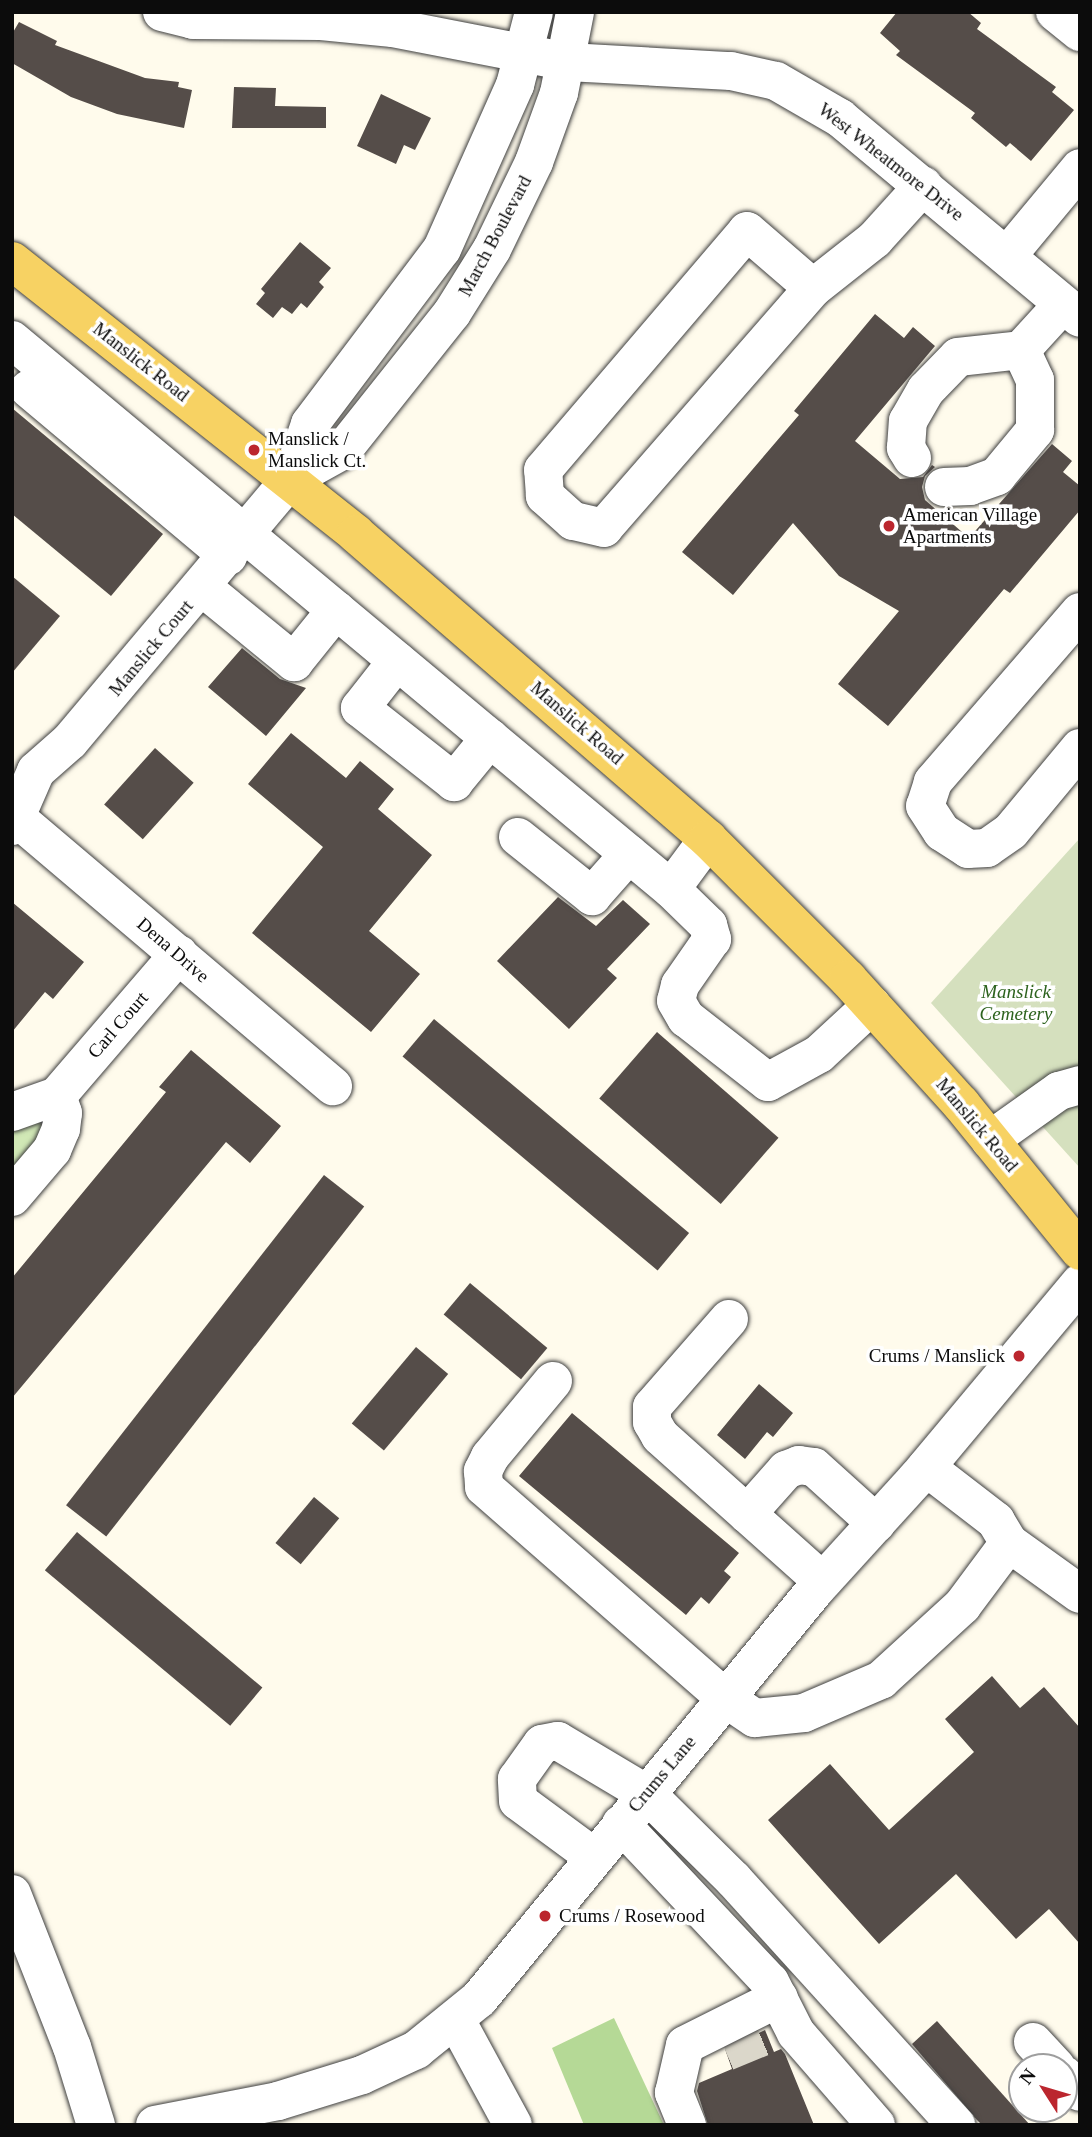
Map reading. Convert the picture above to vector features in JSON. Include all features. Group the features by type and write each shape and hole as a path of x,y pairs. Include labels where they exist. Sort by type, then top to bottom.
{"main road":[{"name":"Manslick Road","path":"12,261 291,479 708,839 872,1005 990,1140 1080,1251"}],"street":[{"name":"West Wheatmore Drive","path":"162,12 205,21 321,21 393,28 547,58 731,71 776,81 840,118 1072,311"},
{"path":"534,12 547,58"},
{"name":"March Boulevard","path":"291,479 343,450 452,313 492,249 534,162 547,58 575,12"},
{"path":"1055,12 1080,33"},
{"path":"1007,256 1080,168"},
{"path":"813,288 747,231 543,470 545,496 573,521 604,528 813,288 875,239 923,186"},
{"path":"912,458 906,448 908,421 926,390 958,357 1021,351 1072,311"},
{"path":"944,487 970,486 997,476 1035,430 1035,380 1021,351"},
{"path":"15,358 237,546 336,610 671,889 708,925 712,939 680,985 676,1001 686,1018 768,1082 819,1054 872,1005"},
{"name":"Manslick Court","path":"14,819 36,771 71,741 291,479"},
{"path":"202,587 294,663 336,610"},
{"path":"1080,612 933,782 925,806 942,832 968,849 987,848 1011,831 1080,748"},
{"path":"397,661 360,708 454,782 490,738"},
{"name":"Dena Drive","path":"14,819 179,954 333,1086"},
{"path":"518,837 592,896 629,854"},
{"path":"671,889 708,839"},
{"name":"Carl Court","path":"12,1112 57,1096 179,954"},
{"path":"990,1140 1059,1091 1080,1084"},
{"path":"12,1197 52,1150 61,1129 63,1113 57,1096"},
{"name":"Crums Lane","path":"155,2125 253,2115 362,2075 416,2050 456,2020 479,1999 822,1581 926,1467 1080,1283"},
{"path":"729,1319 652,1407 652,1422 660,1436 822,1581"},
{"path":"553,1381 490,1457 482,1471 484,1487 725,1698 755,1718 804,1713 881,1680 962,1606 1009,1543"},
{"path":"747,1514 786,1470 799,1465 814,1467 876,1523"},
{"path":"926,1467 996,1521 1009,1543 1080,1594"},
{"path":"594,1857 518,1801 517,1779 542,1744 558,1741 647,1794 734,1880 956,2125"},
{"path":"621,1824 770,1982 779,2019 876,2125"},
{"path":"12,1894 72,2047 96,2125"},
{"path":"687,2125 674,2093 685,2045 779,2019"},
{"path":"456,2020 507,2123"},
{"path":"679,2071 726,2052"}],"green space":[{"name":"Manslick Cemetery","path":"1080,838 1080,1168 931,1003"},
{"path":"39,1120 44,1130 12,1176 12,1130"},
{"path":"614,2018 664,2125 584,2125 552,2048"}],"building":[{"path":"897,12 968,12 981,23 977,29 1056,87 1052,92 1074,110 1031,161 1010,143 1006,147 971,118 975,113 896,55 900,51 880,33"},
{"path":"19,22 57,41 55,45 145,78 179,82 178,87 192,90 184,128 117,114 71,97 12,63 12,34"},
{"path":"234,87 276,88 275,106 326,107 326,128 232,128"},
{"path":"381,94 431,118 415,150 404,145 396,164 357,146"},
{"path":"300,242 331,268 319,282 324,287 307,308 301,303 292,314 282,307 273,318 256,304 265,293 261,289"},
{"name":"American Village Apartments","path":"875,314 904,338 913,327 935,346 855,441 900,479 923,477 932,465 935,467 925,476 922,487 925,500 969,538 1052,444 1072,461 1063,472 1080,486 1080,510 1010,593 1004,589 888,726 838,684 899,611 839,576 793,523 733,595 682,552 799,415 794,411"},
{"path":"12,408 163,534 111,596 12,514"},
{"path":"12,576 60,616 12,673"},
{"path":"242,648 280,679 306,688 266,736 208,687"},
{"path":"291,733 346,778 360,761 394,789 378,809 432,855 369,931 420,974 371,1032 252,933 323,847 248,784"},
{"path":"155,748 194,783 143,839 104,804"},
{"path":"558,897 596,926 623,900 650,924 607,969 617,978 569,1029 497,961"},
{"path":"12,902 84,962 53,999 45,992 12,1032"},
{"path":"434,1019 689,1233 658,1271 403,1057"},
{"path":"657,1032 779,1138 721,1204 599,1098"},
{"path":"191,1050 281,1126 250,1163 226,1142 12,1398 12,1278 166,1092 159,1087"},
{"path":"324,1175 364,1206 106,1537 66,1505"},
{"path":"470,1283 547,1348 521,1379 444,1314"},
{"path":"416,1347 448,1374 384,1451 352,1424"},
{"path":"759,1384 793,1413 773,1437 767,1432 745,1459 717,1435"},
{"path":"572,1413 739,1553 724,1571 731,1577 709,1604 701,1597 686,1615 519,1476"},
{"path":"314,1497 339,1518 301,1564 275,1543"},
{"path":"77,1532 262,1688 230,1726 45,1570"},
{"path":"992,1676 1020,1708 1044,1687 1080,1728 1080,1944 1049,1909 1016,1939 956,1874 879,1944 768,1820 830,1764 889,1830 974,1752 945,1719"},
{"path":"937,2021 1008,2100 1008,2123 1030,2125 982,2125 912,2044"},
{"path":"765,2030 774,2052 781,2049 785,2054 814,2125 708,2125 697,2091 699,2083 732,2069 725,2049"}],"tunnel":[{"path":"726,2052 767,2035"}],"place":[{"name":"Manslick / Manslick Ct.","path":"254,450"},
{"name":"American Village Apartments","path":"889,526"},
{"name":"Crums / Manslick","path":"1019,1356"},
{"name":"Crums / Rosewood","path":"545,1916"}]}
